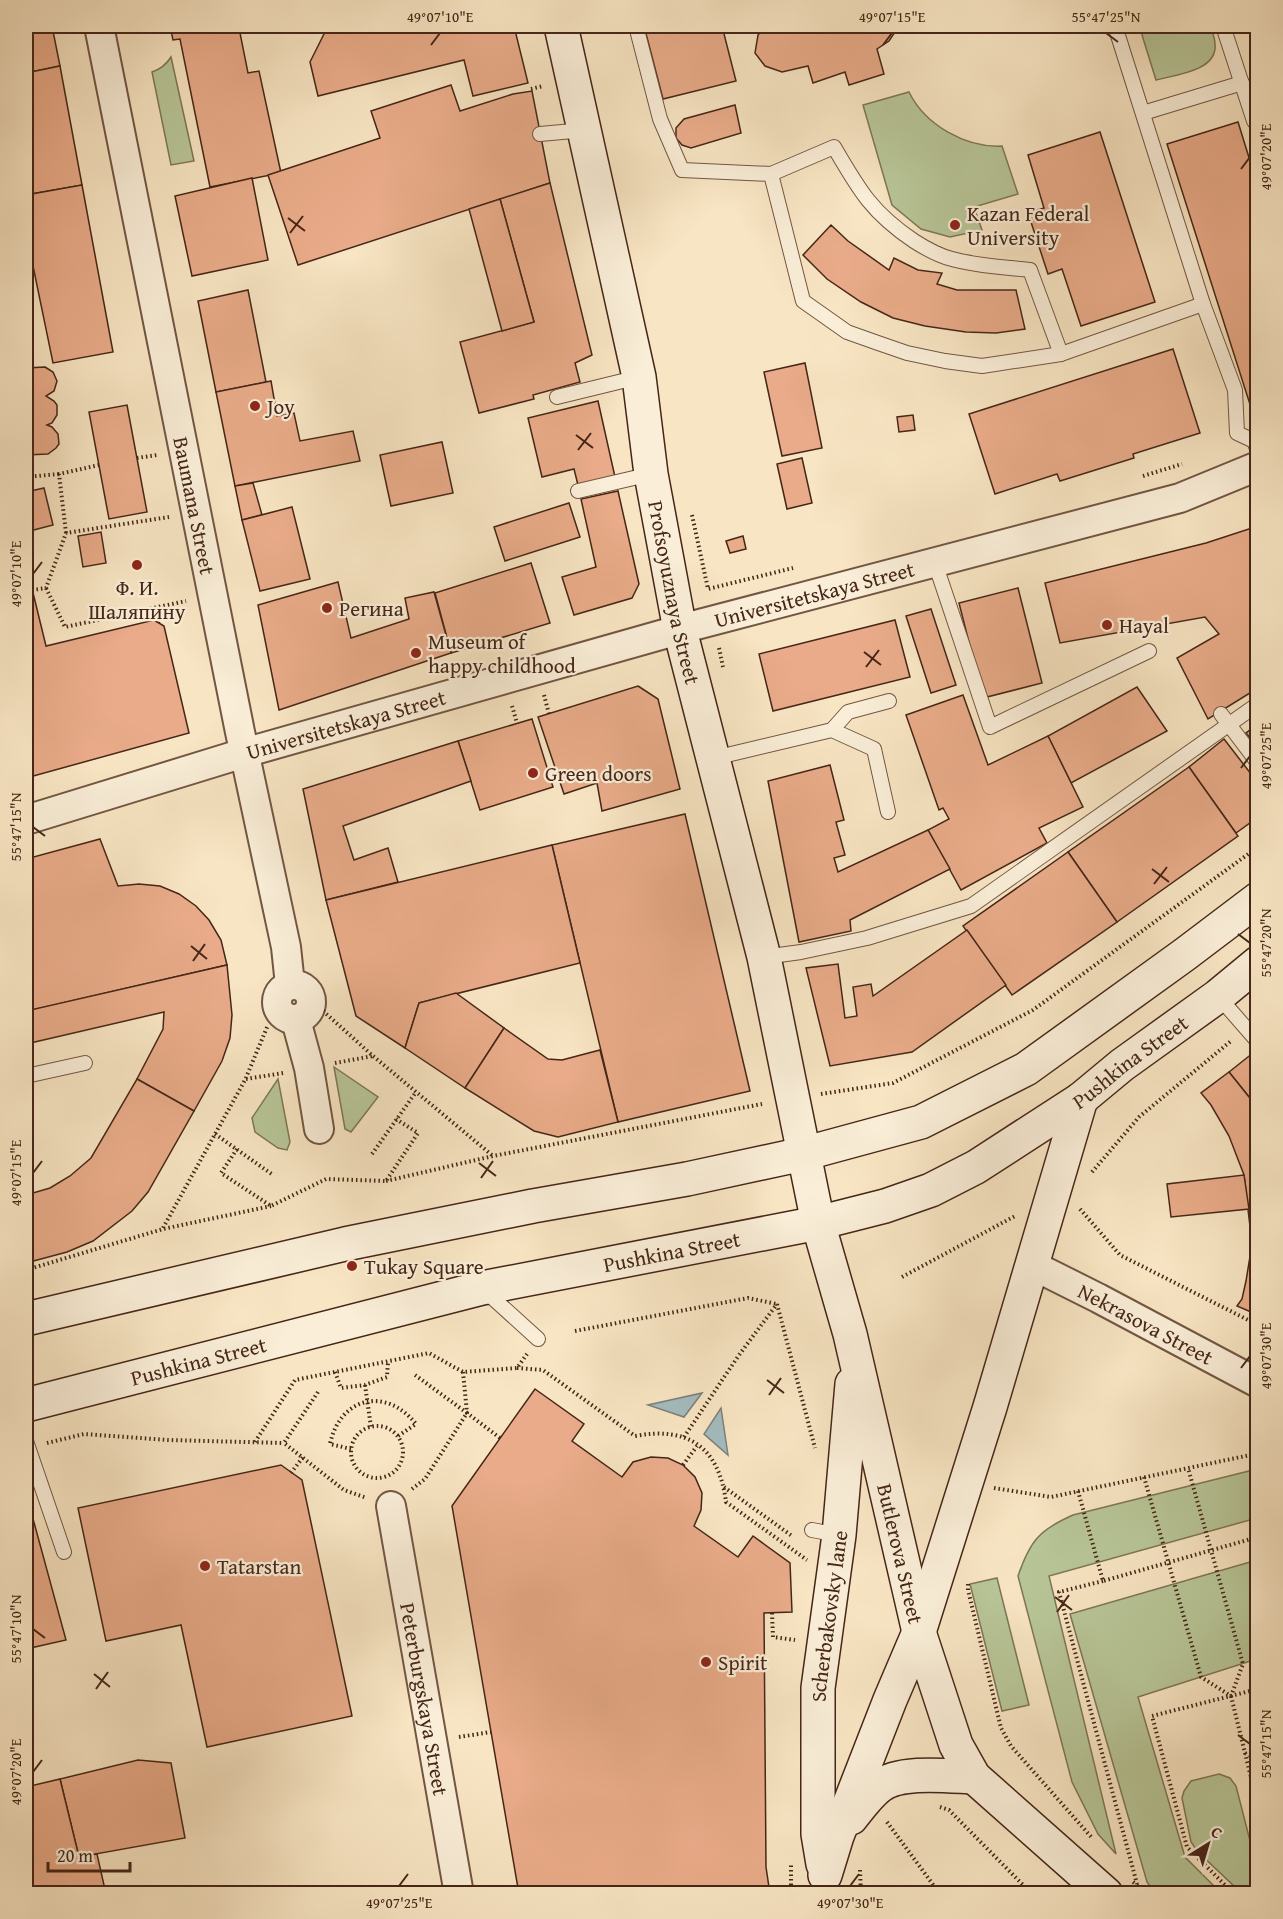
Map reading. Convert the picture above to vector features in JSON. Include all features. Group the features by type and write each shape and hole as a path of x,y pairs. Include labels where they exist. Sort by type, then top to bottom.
{"main road":[{"name":"Profsoyuznaya Street","path":"561,26 639,377 651,474 680,630 764,957 803,1154"},
{"path":"26,1319 345,1244 687,1179 803,1154 921,1122 1026,1069 1184,955 1257,899"},
{"name":"Pushkina Street","path":"26,1405 482,1288 818,1223 885,1206 931,1190 976,1167 1081,1099 1122,1065 1218,996 1257,963"},
{"path":"827,1884 837,1836 919,1632 987,1418 1081,1099"},
{"name":"Butlerova Street","path":"803,1154 818,1223 855,1356 919,1632 956,1745 974,1777 1119,1887"},
{"name":"Scherbakovsky lane","path":"827,1884 818,1834 818,1688 810,1648 855,1356"},
{"path":"837,1836 863,1802 881,1784 922,1775 974,1777"}],"street":[{"name":"Baumana Street","path":"99,26 212,596 286,947 293,1002 309,1068 319,1129"},
{"name":"Universitetskaya Street","path":"26,820 244,753 680,630 1180,498 1257,466"},
{"name":"Nekrasova Street","path":"1032,1266 1098,1298 1257,1383"},
{"name":"Peterburgskaya Street","path":"391,1506 459,1893"}],"lane":[{"path":"636,26 660,119 682,170 771,174 834,147 858,189 876,212 922,246 950,259 1030,270 1061,354"},
{"path":"1115,26 1203,304 1235,390 1238,433 1254,441 1257,451"},
{"path":"1223,26 1257,126"},
{"path":"1143,113 1242,83"},
{"path":"540,134 584,130"},
{"path":"771,174 803,301 847,332 907,353 982,366 1061,354 1203,304"},
{"path":"557,398 639,377"},
{"path":"578,490 651,474"},
{"path":"935,563 990,727 1149,651"},
{"path":"714,758 832,730 848,712 889,701"},
{"path":"764,957 867,939 971,906 1225,718 1257,704"},
{"path":"1225,718 1257,763"},
{"path":"832,730 874,748 888,812"},
{"path":"1218,996 1257,1042"},
{"path":"26,1076 86,1063"},
{"path":"482,1288 538,1339"},
{"path":"27,1444 64,1552"}],"path":[{"path":"26,477 59,474 99,465"},
{"path":"59,474 66,533 46,588 64,627 212,596"},
{"path":"66,533 196,513"},
{"path":"32,590 46,588"},
{"path":"158,622 165,606"},
{"path":"544,694 549,714"},
{"path":"512,705 518,723"},
{"path":"810,1095 893,1083 1033,1010 1257,848"},
{"path":"163,1229 245,1080 293,1002 416,1092 493,1156"},
{"path":"1086,1180 1139,1117 1246,1029"},
{"path":"372,1154 416,1092"},
{"path":"26,1270 163,1229 271,1206 326,1179 386,1181 493,1156 767,1103"},
{"path":"386,1181 418,1133 396,1119"},
{"path":"215,1134 273,1175"},
{"path":"237,1149 221,1173 271,1206"},
{"path":"1077,1206 1120,1255 1257,1325"},
{"path":"903,1277 1018,1214"},
{"path":"575,1331 748,1298 777,1304"},
{"path":"684,1437 739,1355 777,1304"},
{"path":"777,1304 815,1450"},
{"path":"517,1368 538,1339"},
{"path":"255,1442 295,1380 429,1353 463,1372 517,1368 543,1370 635,1436 656,1432 684,1437 713,1460 723,1480 726,1502 823,1554"},
{"path":"335,1372 341,1389 365,1385 387,1377 387,1362"},
{"path":"27,1444 84,1434 168,1440 284,1443 344,1490 391,1506 424,1479 466,1413 463,1372"},
{"path":"415,1375 500,1438"},
{"path":"365,1385 371,1426"},
{"path":"284,1443 318,1392"},
{"path":"351,1449 330,1444 333,1430 340,1417 352,1407 369,1402 380,1401 394,1404 407,1413 416,1424 398,1436"},
{"path":"371,1426 384,1427 398,1436 403,1452 401,1461 392,1473 377,1478 363,1474 352,1462 351,1449 360,1431 371,1426"},
{"path":"683,1465 697,1446"},
{"path":"991,1487 1051,1497 1256,1453 1257,1462"},
{"path":"291,1473 303,1457"},
{"path":"1188,1468 1243,1664 1231,1696 1257,1806"},
{"path":"1144,1477 1201,1677 1231,1696"},
{"path":"724,1487 794,1538"},
{"path":"1078,1491 1103,1581"},
{"path":"1149,1893 1137,1884 1059,1592 1257,1537"},
{"path":"968,1580 968,1590 1001,1728 1011,1746 1095,1841"},
{"path":"772,1613 773,1637 810,1648"},
{"path":"1240,1893 1226,1886 1187,1847 1152,1716 1257,1689"},
{"path":"1245,1753 1257,1760"},
{"path":"938,1807 949,1810 1032,1893"},
{"path":"880,1826 885,1819 893,1815"},
{"path":"885,1819 940,1893"},
{"path":"861,1893 860,1870 863,1860"},
{"path":"1119,1887 1137,1884"}],"green space":[{"path":"1146,26 1210,26 1215,42 1214,53 1203,66 1184,74 1156,80 1142,35"},
{"path":"171,57 194,161 171,165 152,72 158,70"},
{"path":"909,92 925,115 948,132 975,143 1002,146 1018,194 974,207 982,230 950,237 921,229 892,205 863,105"},
{"path":"334,1067 378,1097 351,1132 345,1129"},
{"path":"278,1079 290,1142 287,1150 278,1148 255,1132 252,1118"},
{"path":"1257,1469 1257,1518 1049,1576 1116,1854 1098,1834 1072,1782 1018,1576 1022,1564 1037,1538 1052,1526 1073,1515"},
{"path":"1257,1560 1257,1659 1138,1697 1185,1857 1214,1886 1226,1893 1155,1893 1147,1882 1070,1614"},
{"path":"997,1578 1029,1705 1002,1711 970,1584"},
{"path":"1219,1774 1230,1778 1236,1786 1257,1868 1256,1882 1248,1889 1234,1886 1198,1852 1191,1842 1182,1798 1184,1791 1191,1781"}],"water":[{"path":"702,1393 684,1417 648,1405"},
{"path":"721,1408 728,1455 704,1434"}],"building":[{"path":"26,26 52,26 60,66 26,73"},
{"path":"170,26 250,26 239,28 248,73 259,71 281,173 210,187 180,39 173,40"},
{"path":"328,26 514,26 528,83 473,96 464,60 318,96 310,62"},
{"path":"644,26 722,26 736,81 663,99"},
{"path":"766,26 899,26 889,41 877,49 884,74 849,85 845,72 813,83 808,66 782,72 765,66 755,53 758,35"},
{"path":"60,66 82,185 26,195 26,73"},
{"path":"451,85 460,111 513,94 532,91 550,183 298,265 268,175 380,138 371,111"},
{"path":"735,105 741,133 691,148 682,145 676,138 676,128 684,119"},
{"path":"1238,122 1251,164 1258,162 1258,415 1254,417 1167,144"},
{"path":"1100,132 1155,302 1081,326 1062,269 1048,274 1028,213 1044,208 1028,155"},
{"path":"252,178 268,260 192,276 175,196"},
{"path":"550,183 592,355 575,363 580,382 533,395 534,399 479,413 460,342 534,322 500,199"},
{"path":"82,185 113,352 53,363 26,232 26,195"},
{"path":"500,199 534,322 502,331 469,209"},
{"path":"831,225 848,241 889,270 894,258 918,270 942,273 937,284 957,290 1016,290 1025,329 996,333 966,332 925,326 893,318 861,302 827,279 803,255"},
{"path":"248,290 266,382 216,392 198,301"},
{"path":"1173,349 1200,433 1133,454 1134,458 1060,481 1057,474 995,494 969,414"},
{"path":"805,363 822,448 782,456 764,372"},
{"path":"45,367 53,372 57,381 54,391 46,396 57,405 57,415 52,423 47,425 58,434 59,444 48,454 26,455 26,368"},
{"path":"271,381 277,416 294,413 300,441 353,431 360,461 235,486 216,392"},
{"path":"598,401 615,477 578,485 574,469 542,477 528,418"},
{"path":"127,405 147,512 109,519 89,412"},
{"path":"913,415 915,430 899,432 897,417"},
{"path":"442,442 453,493 391,506 380,455"},
{"path":"802,458 812,503 787,509 777,464"},
{"path":"253,483 262,515 242,520 235,486"},
{"path":"44,488 53,525 26,532 26,492"},
{"path":"618,491 639,584 632,598 574,615 562,577 596,567 581,499"},
{"path":"569,503 580,537 505,561 494,527"},
{"path":"292,507 310,579 260,591 242,520"},
{"name":"Hayal","path":"1258,526 1258,688 1208,719 1177,658 1219,634 1205,617 1060,643 1045,583 1206,543"},
{"path":"101,532 106,563 83,567 78,536"},
{"path":"743,536 746,549 730,553 726,541"},
{"path":"531,563 550,623 451,653 435,593"},
{"path":"26,564 46,646 154,620 164,626 189,733 26,778"},
{"path":"338,582 351,638 409,619 405,598 434,592 451,653 279,710 258,605"},
{"path":"1018,588 1042,683 983,698 959,603"},
{"path":"931,609 956,685 931,693 906,616"},
{"path":"895,620 910,677 773,711 759,654"},
{"path":"638,686 658,699 680,789 602,811 597,783 564,794 538,717"},
{"path":"1137,687 1167,731 1071,783 1048,736"},
{"path":"963,695 988,765 1048,736 1083,807 1039,828 1047,843 961,890 928,830 949,819 943,808 939,810 906,715"},
{"path":"532,719 553,787 480,810 458,741"},
{"path":"1258,724 1258,748 1246,733"},
{"path":"1224,739 1258,783 1258,817 1236,833 1189,767"},
{"path":"458,741 471,781 343,826 354,860 388,848 398,882 326,900 303,789"},
{"path":"830,765 844,820 836,822 845,855 834,858 838,872 928,830 950,869 850,920 851,931 799,942 768,781"},
{"path":"1189,767 1238,836 1117,922 1068,852"},
{"path":"685,814 750,1091 618,1122 552,845"},
{"path":"100,839 118,886 139,884 160,886 179,894 196,906 209,920 221,940 227,965 28,1011 26,1000 26,859"},
{"path":"552,845 580,963 419,1003 405,1048 356,1016 326,900"},
{"path":"1068,852 1117,922 1012,995 963,926"},
{"path":"967,930 1006,985 912,1052 830,1066 806,968 838,964 845,1018 857,1016 853,987 871,984 873,996"},
{"path":"227,965 232,1015 230,1038 222,1061 194,1111 137,1079 163,1029 164,1012 26,1044 26,1011"},
{"path":"456,993 504,1028 465,1088 405,1048 419,1003"},
{"path":"504,1028 548,1059 562,1060 600,1050 618,1122 558,1137 534,1131 465,1088"},
{"path":"1258,1049 1258,1115 1249,1097 1229,1072"},
{"path":"1229,1072 1249,1097 1258,1115 1258,1315 1237,1306 1242,1299 1252,1244 1244,1175 1229,1136 1211,1105 1201,1093"},
{"path":"137,1079 194,1111 148,1192 132,1211 93,1241 67,1252 26,1263 26,1195 50,1188 70,1176 91,1158"},
{"path":"1244,1175 1249,1209 1171,1217 1167,1184"},
{"path":"535,1389 584,1424 572,1441 622,1477 633,1462 651,1457 668,1458 683,1465 695,1477 702,1493 701,1510 694,1526 738,1557 753,1536 790,1563 792,1612 764,1613 766,1867 770,1894 519,1894 452,1506"},
{"name":"Tatarstan","path":"281,1465 302,1480 352,1716 207,1747 181,1625 106,1641 78,1508"},
{"path":"26,1493 66,1640 26,1649"},
{"path":"138,1760 171,1763 185,1838 79,1857 60,1779"},
{"path":"60,1779 79,1857 97,1854 106,1894 26,1894 26,1787"}],"place":[{"name":"Kazan Federal University","path":"955,225"},
{"name":"Joy","path":"255,406"},
{"name":"Ф. И. Шаляпину","path":"137,565"},
{"name":"Регина","path":"327,608"},
{"name":"Hayal","path":"1107,625"},
{"name":"Museum of happy childhood","path":"416,653"},
{"name":"Green doors","path":"533,773"},
{"name":"Tukay Square","path":"352,1266"},
{"name":"Tatarstan","path":"205,1566"},
{"name":"Spirit","path":"706,1662"}]}
